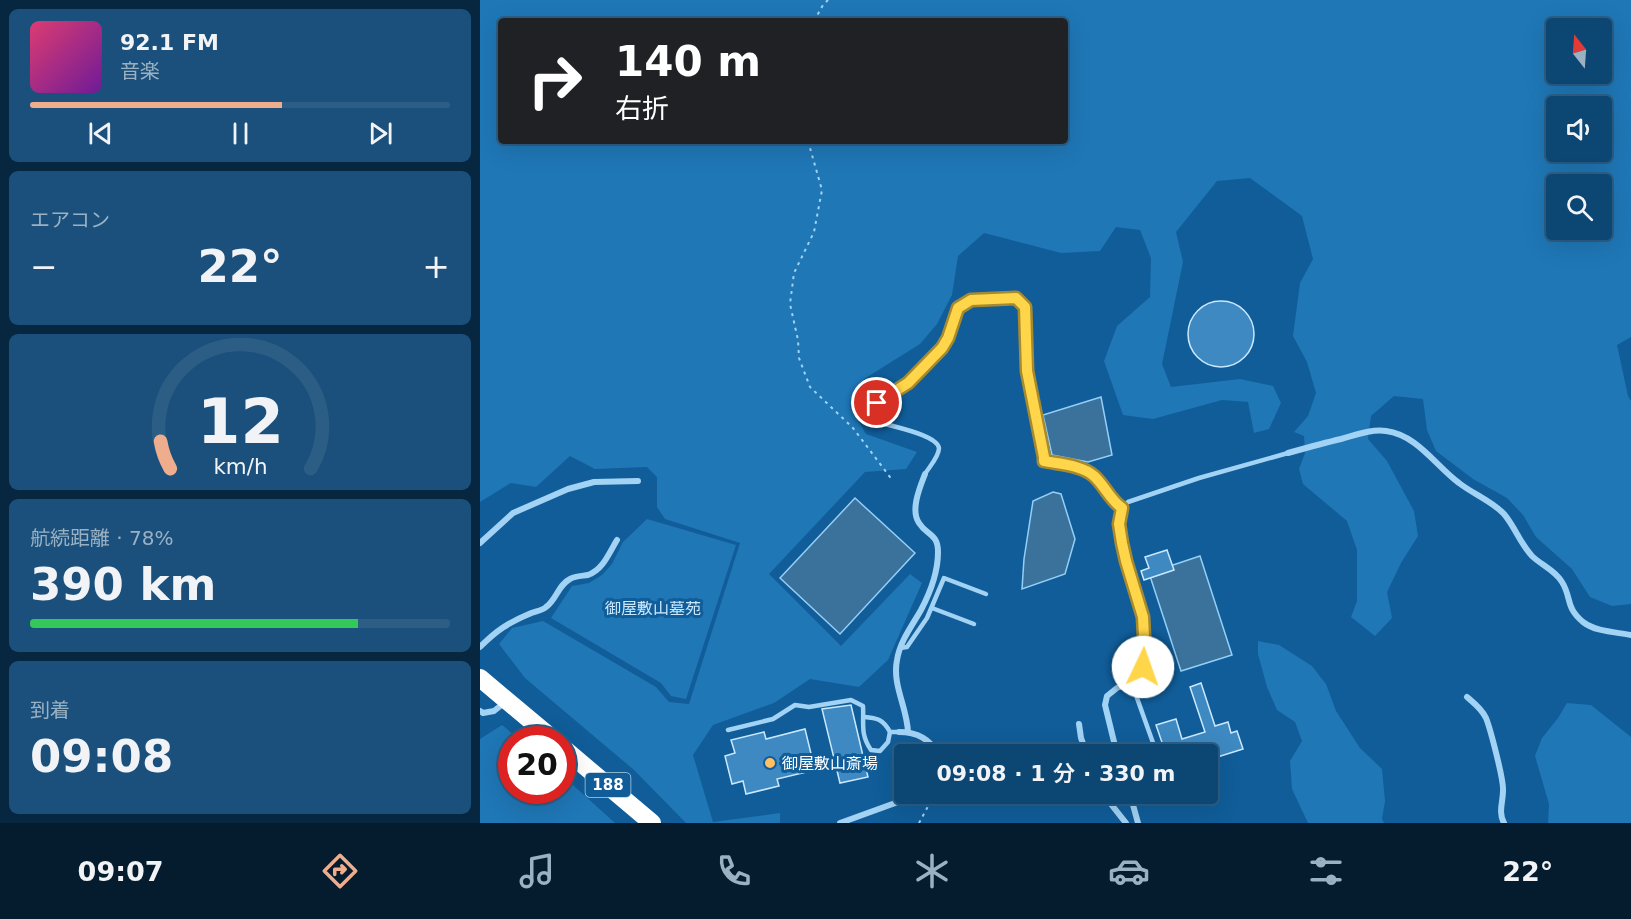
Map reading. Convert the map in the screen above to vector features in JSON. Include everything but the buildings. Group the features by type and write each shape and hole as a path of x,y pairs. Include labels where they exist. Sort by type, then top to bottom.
{"highway":[{"path":"480,678 538,726"},
{"name":"188","path":"576,759 652,823"}],"street":[{"path":"1288,453 1368,431 1385,431 1402,435 1420,447 1440,468 1459,483 1501,512 1527,550 1554,572 1563,584 1569,604 1575,614 1586,624 1631,635"},
{"path":"908,732 908,719 895,676 897,658 933,581 938,554 937,541 919,524 916,515 915,506 925,474"},
{"path":"480,543 513,513 568,489 594,482 638,482"},
{"path":"480,647 506,625 532,612 544,609 552,602 562,584 571,578 590,574 602,565 617,540"},
{"path":"1114,744 1105,705 1107,696 1117,688"},
{"path":"1467,697 1479,708 1486,719 1504,789 1501,810 1504,823"},
{"path":"480,711 483,713 494,711 507,700"},
{"path":"1079,724 1083,744"},
{"path":"899,732 908,732 930,744"},
{"path":"840,823 894,803"},
{"path":"1111,804 1126,823"},
{"path":"1133,804 1138,823"}],"lane":[{"path":"925,474 937,456 939,448 936,441 882,423 877,403 908,383 942,348 948,338 958,308 971,300 1016,298 1025,307 1027,371 1044,461 1080,468 1093,475 1115,503 1122,508"},
{"path":"1153,744 1137,698 1136,685 1144,657 1143,617 1122,543 1119,524 1122,508 1128,502 1199,478 1288,453"},
{"path":"900,648 907,647 927,618 945,578 986,594"},
{"path":"932,608 974,624"},
{"path":"1117,688 1136,685"},
{"path":"728,730 773,719 795,705 808,706 851,700 863,706 862,731 865,741 871,750 880,751 888,742 890,732 878,718 864,717"},
{"path":"890,732 899,732"}],"path":[{"path":"816,18 828,0"},
{"path":"809,144 822,190 814,232 794,273 790,304 798,340 799,358 810,387 853,428 893,481"},
{"path":"919,823 929,804"}],"green space":[{"path":"480,0 1631,0 1631,337 1617,345 1631,401 1631,604 1612,606 1590,597 1572,569 1536,537 1523,515 1507,498 1473,479 1436,451 1427,430 1423,399 1394,396 1371,416 1368,439 1387,461 1414,511 1418,536 1387,592 1392,618 1375,636 1351,617 1357,601 1357,550 1347,521 1303,484 1299,469 1305,453 1304,436 1294,432 1308,416 1316,393 1307,362 1293,336 1300,283 1313,259 1302,216 1250,178 1217,181 1176,232 1183,262 1162,364 1171,387 1240,379 1273,386 1281,403 1269,429 1254,433 1248,402 1222,400 1153,419 1123,415 1104,361 1117,326 1150,297 1151,258 1140,230 1116,227 1100,251 1061,253 984,233 958,256 952,295 937,324 920,344 864,379 850,407 866,434 917,452 906,469 865,472 769,574 841,646 910,574 922,583 888,660 859,687 810,679 774,703 713,725 693,755 713,822 780,813 780,823 686,823 634,770 525,678 499,644 512,628 543,621 656,687 669,702 689,704 740,543 665,519 657,507 657,477 647,467 595,469 570,456 536,487 511,483 480,502"},
{"name":"御屋敷山墓苑","path":"647,519 736,545 686,699 671,696 661,683 551,618 572,586 589,583 602,575 612,564 623,542"},
{"path":"1258,641 1279,645 1312,666 1326,684 1336,711 1360,748 1382,769 1385,801 1382,819 1384,823 1308,823 1292,789 1290,761 1302,741 1295,722 1277,710 1267,687 1258,654"},
{"path":"1567,703 1591,705 1631,737 1631,823 1548,823 1549,804 1535,756 1542,738"},
{"path":"498,728 498,804 576,804 576,788 615,823 480,823 480,739"}],"shaded area":[{"path":"1101,397 1112,455 1088,462 1052,455 1043,415"},
{"path":"1053,492 1061,494 1075,539 1065,574 1022,589 1033,501"},
{"path":"855,498 915,553 840,634 780,578"},
{"path":"1200,556 1232,655 1181,671 1149,573"}],"place":[{"name":"御屋敷山斎場","path":"770,763"}],"route":[{"path":"877,403 908,383 942,348 948,338 958,308 971,300 1016,298 1025,307 1027,371 1044,461 1080,468 1093,475 1115,503 1122,508 1119,524 1122,543 1143,617 1143,667"}]}
